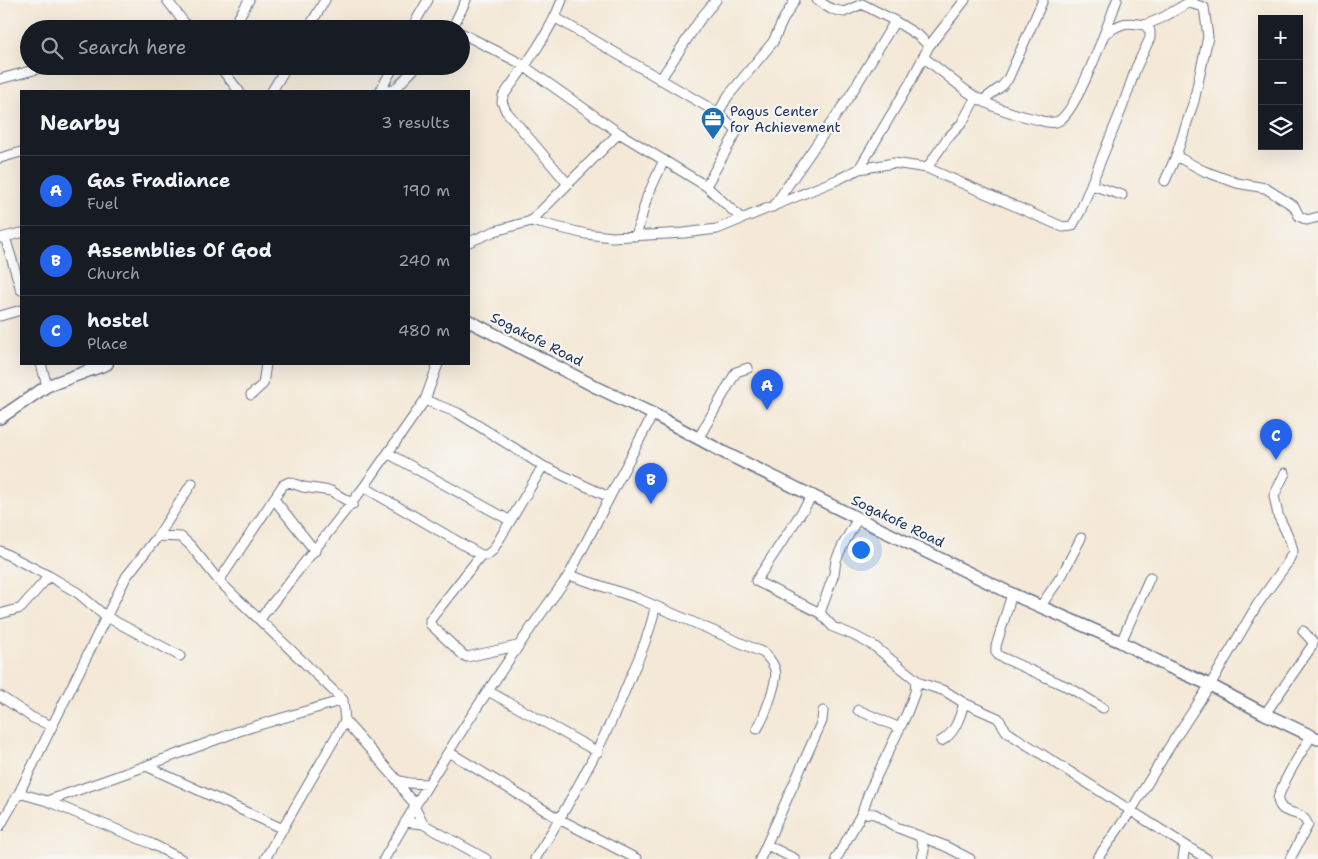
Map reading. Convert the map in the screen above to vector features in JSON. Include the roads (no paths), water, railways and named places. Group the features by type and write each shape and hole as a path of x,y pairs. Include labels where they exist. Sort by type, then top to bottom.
{"main road":[{"name":"Sogakofe Road","path":"470,322 596,387 653,414 698,439 1012,594 1121,642 1315,738"},
{"path":"0,418 47,386 104,365"}],"street":[{"path":"167,0 182,20"},
{"path":"237,20 249,0"},
{"path":"313,20 325,0"},
{"path":"416,20 428,0"},
{"path":"562,0 556,18 503,96 502,102 506,111 568,184"},
{"path":"660,80 701,18 716,0"},
{"path":"718,113 728,96 773,42 783,20 796,0"},
{"path":"817,0 832,9 844,12 862,4 919,36 929,46"},
{"path":"859,169 929,46 965,0"},
{"path":"927,168 979,98 1002,86 1008,79 1043,0"},
{"path":"923,57 979,98 1017,115 1051,123 1060,120 1068,112 1081,88 1117,0"},
{"path":"456,20 464,1"},
{"path":"1104,34 1124,22 1144,25 1162,18 1191,1 1204,7 1208,37 1194,102 1176,156 1165,181"},
{"path":"556,18 718,113 738,131 706,186"},
{"path":"772,207 851,94 895,21"},
{"path":"531,221 586,234 612,237 717,229 859,169 894,163 927,168 1063,227 1072,226 1080,212 1136,68 1150,38 1150,31 1144,25"},
{"path":"470,37 525,66 619,133 706,186 742,219"},
{"path":"0,79 20,74"},
{"path":"225,75 235,90"},
{"path":"273,90 282,75"},
{"path":"381,90 389,75"},
{"path":"395,90 409,75"},
{"path":"470,242 531,221 619,133"},
{"path":"0,158 20,152"},
{"path":"1176,156 1204,171 1237,183 1264,188 1294,206 1299,216 1307,220 1318,217"},
{"path":"636,236 648,197 664,160"},
{"path":"1091,185 1122,195"},
{"path":"20,232 3,238 20,287"},
{"path":"0,316 20,310"},
{"path":"42,365 47,386"},
{"path":"251,395 263,384 266,365"},
{"path":"260,619 353,504 389,454 425,400 438,365"},
{"path":"698,439 736,372 748,368"},
{"path":"425,400 458,413 543,466 609,497"},
{"path":"384,859 426,784 517,646 568,575 653,414"},
{"path":"389,454 509,520"},
{"path":"364,487 481,555 487,555 493,550 509,520 543,466"},
{"path":"1097,859 1132,809 1210,685 1257,605 1288,562 1293,551 1274,501 1274,496 1285,474"},
{"path":"220,581 283,485 289,482 303,487 331,491 353,504"},
{"path":"0,826 19,793 105,616 126,577 158,536 192,483"},
{"path":"812,495 756,580 820,613 833,627 874,646 916,680 945,691 964,703 998,718 1008,732 1132,809 1207,859"},
{"path":"274,499 315,551"},
{"path":"820,613 834,574 836,560 858,518"},
{"path":"158,536 181,537 191,546 220,581 343,700 345,721 265,859"},
{"path":"1040,607 1062,575 1081,538"},
{"path":"0,551 78,593 105,616 180,656"},
{"path":"481,555 430,620 430,624 467,657 517,646"},
{"path":"568,575 636,598 655,608 669,612 764,653 773,664 777,680 767,713 758,729"},
{"path":"0,614 21,608 49,576"},
{"path":"1121,642 1150,577"},
{"path":"1012,594 996,646 996,652 999,656 1072,689 1103,708"},
{"path":"534,859 598,752 623,697 651,627 655,608"},
{"path":"1265,714 1312,646 1313,642 1303,631"},
{"path":"836,859 862,813 869,792 900,728 915,692 916,680"},
{"path":"488,691 598,752"},
{"path":"0,696 33,718 52,726"},
{"path":"47,801 239,731 343,700"},
{"path":"941,741 948,737 961,714 964,703"},
{"path":"858,710 900,728"},
{"path":"760,859 822,721 822,711"},
{"path":"345,721 397,780 414,805 423,824"},
{"path":"1290,859 1308,825 1300,815 1278,804 1278,799 1286,780 1315,738"},
{"path":"448,752 559,819 635,859"},
{"path":"146,766 283,829"},
{"path":"397,780 426,784"},
{"path":"869,792 875,814"},
{"path":"19,793 47,801 152,844 181,859"},
{"path":"0,815 9,810"},
{"path":"862,813 875,814 896,827 945,846 970,859"},
{"path":"405,822 423,824 486,859"},
{"path":"920,836 924,850 922,859"},
{"path":"767,845 795,859"},
{"path":"1183,859 1185,845"}],"place":[{"name":"Pagus Center for Achievement","path":"713,140"},
{"name":"Gas Fradiance","path":"767,410"},
{"name":"hostel","path":"1276,460"},
{"name":"Assemblies Of God","path":"651,504"}]}
